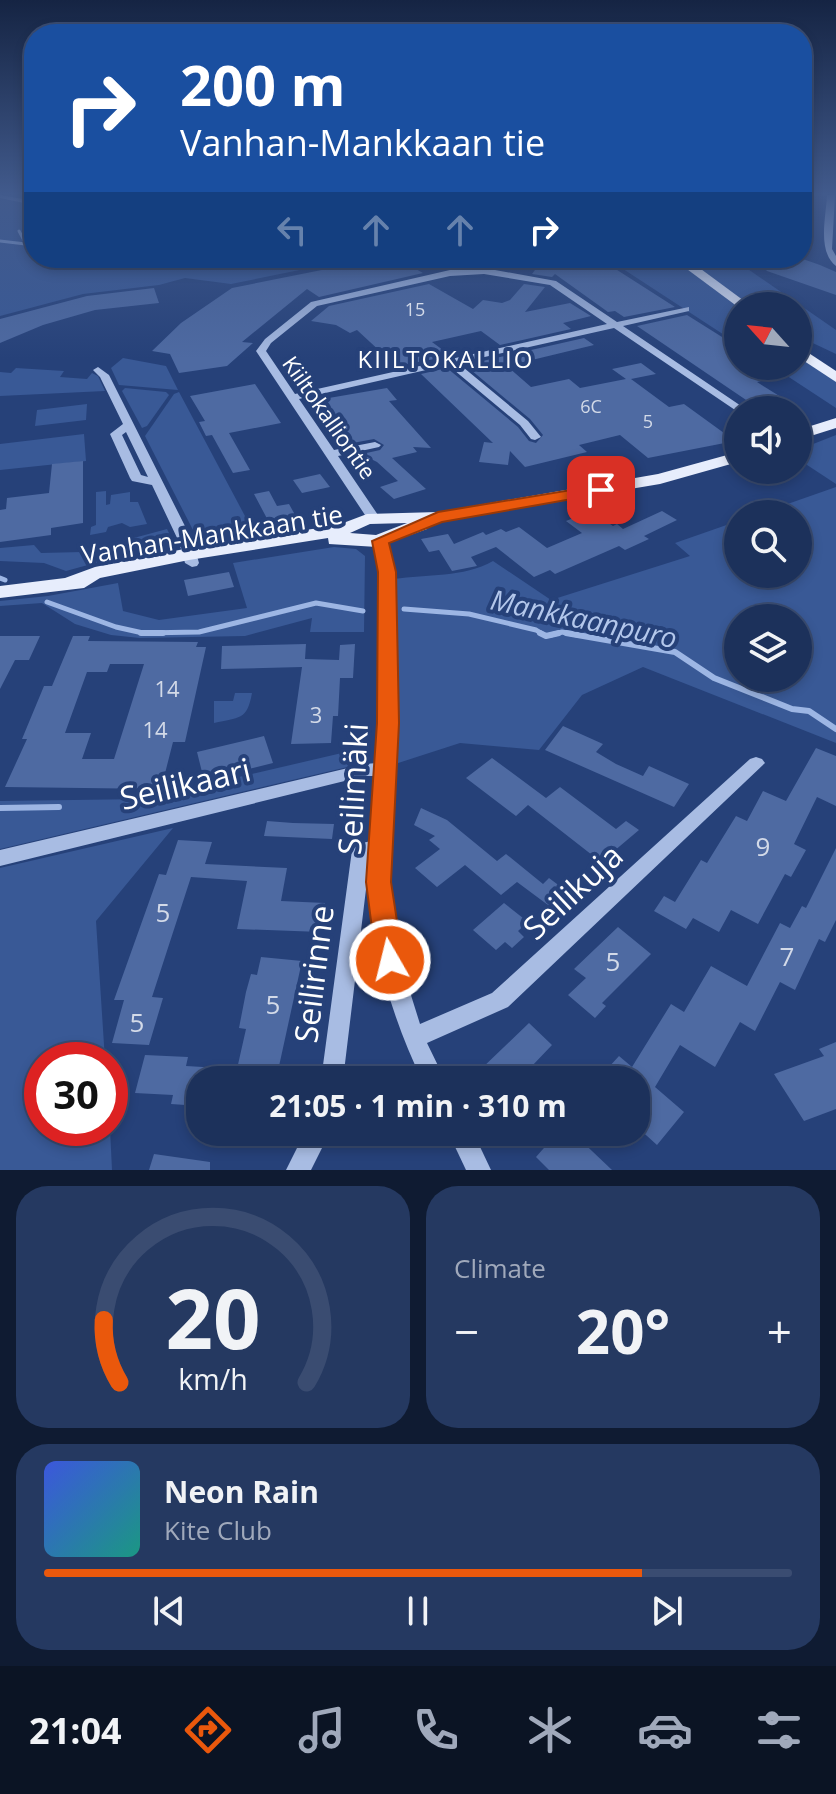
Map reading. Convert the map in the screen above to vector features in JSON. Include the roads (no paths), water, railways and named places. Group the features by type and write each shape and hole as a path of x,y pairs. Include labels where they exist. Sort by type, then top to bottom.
{"main road":[{"path":"692,268 725,292"},
{"path":"812,348 836,365"},
{"path":"812,360 836,378"},
{"name":"Vanhan-Mankkaan tie","path":"0,592 93,582 191,558 660,479 724,461"}],"street":[{"name":"Kiiltokalliontie","path":"375,529 332,454 261,351 268,341 314,304 472,270 553,283 724,398"},
{"path":"294,397 686,309"},
{"path":"449,361 524,423 535,437"},
{"path":"98,370 104,375 129,425 191,558"},
{"path":"332,454 375,445"},
{"name":"Seilimäki","path":"375,529 386,557 388,595 385,769 378,882 390,960 413,1038 427,1066"},
{"name":"Seilikuja","path":"413,1038 500,1000 756,763"},
{"name":"Seilikaari","path":"0,858 365,770 385,769"},
{"name":"Seilirinne","path":"334,1066 361,850 382,846"},
{"path":"298,1170 311,1146"},
{"path":"467,1146 479,1170"}],"waterway":[{"path":"0,578 5,580"},
{"path":"47,602 116,627 143,633"},
{"path":"143,633 199,632 316,603 363,611"},
{"name":"Mankkaanpuro","path":"404,609 469,614 536,630 544,635"},
{"path":"143,633 163,633"},
{"name":"Mankkaanpuro","path":"540,633 544,635"},
{"name":"Mankkaanpuro","path":"555,634 559,633"},
{"name":"Mankkaanpuro","path":"566,633 574,634"},
{"name":"Mankkaanpuro","path":"544,635 555,634"},
{"name":"Mankkaanpuro","path":"555,634 574,634"},
{"name":"Mankkaanpuro","path":"574,634 675,652 714,678 792,709 809,711 836,729"},
{"path":"0,808 59,807"}],"district":[{"name":"KIILTOKALLIO","path":"446,358"}]}
